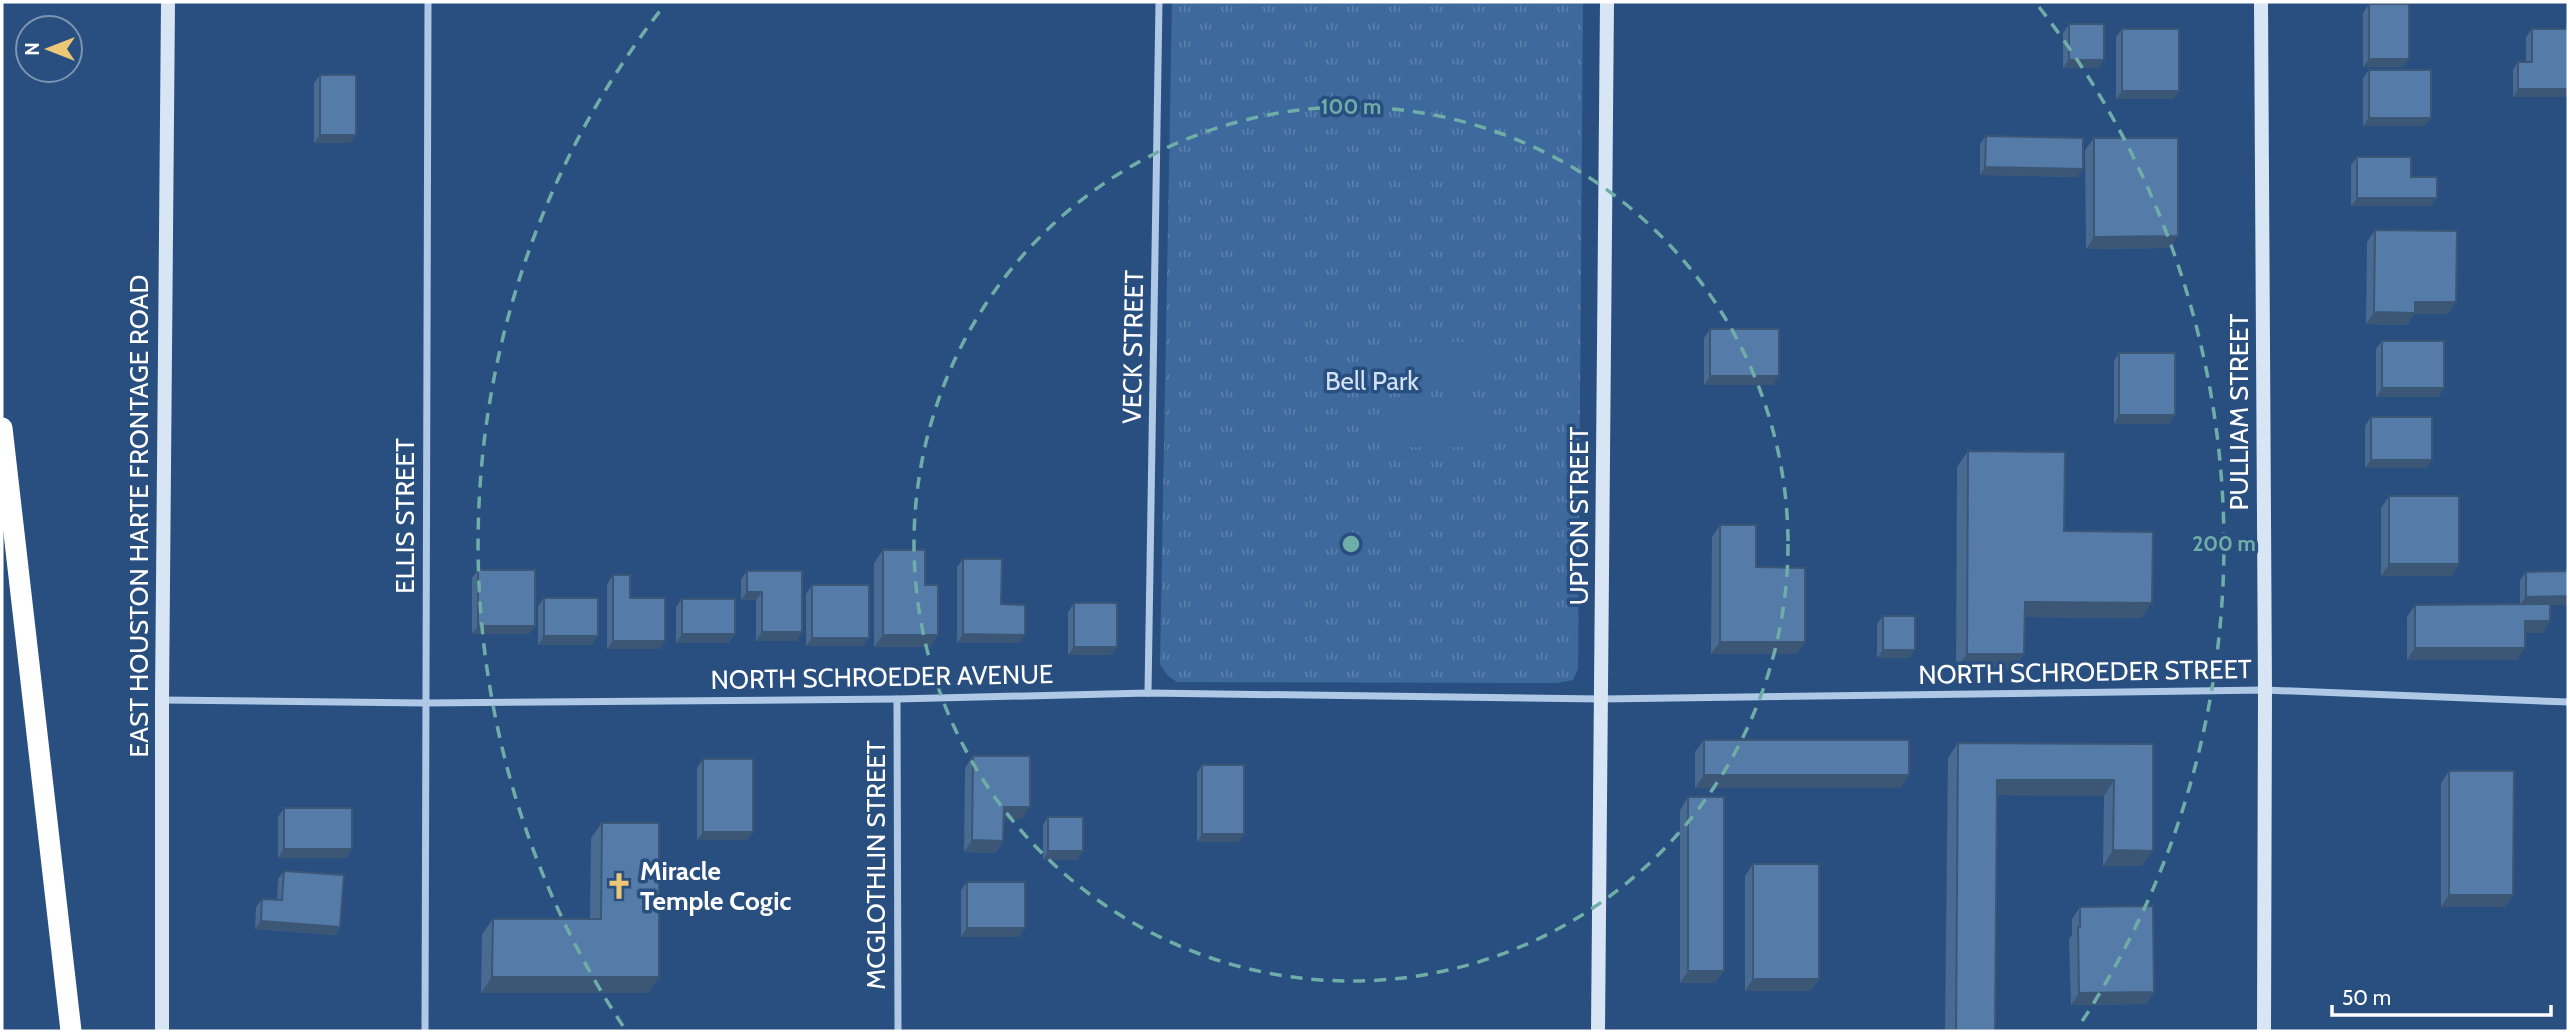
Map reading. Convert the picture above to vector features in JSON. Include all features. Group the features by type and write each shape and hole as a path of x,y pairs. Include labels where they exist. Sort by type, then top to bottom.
{"highway":[{"path":"2,428 71,1031"}],"main road":[{"name":"EAST HOUSTON HARTE FRONTAGE ROAD","path":"162,1031 168,2"},
{"name":"UPTON STREET","path":"1598,1031 1607,2"},
{"name":"PULLIAM STREET","path":"2261,2 2264,1031"}],"street":[{"name":"ELLIS STREET","path":"425,1031 428,2"},
{"name":"VECK STREET","path":"1148,693 1159,2"},
{"name":"NORTH SCHROEDER STREET","path":"1602,699 2265,690 2568,702"},
{"name":"NORTH SCHROEDER AVENUE","path":"162,700 425,703 897,699 1148,693 1602,699"},
{"name":"MCGLOTHLIN STREET","path":"897,699 898,1031"}],"green space":[{"name":"Bell Park","path":"1172,2 1583,2 1578,669 1573,680 1557,683 1177,682 1168,676 1160,664"},
{"path":"1387,342 1491,342 1491,388 1387,388"},
{"path":"1387,401 1492,401 1492,447 1387,447"}],"building":[{"path":"2369,4 2409,4 2409,59 2369,59"},
{"path":"2069,24 2104,24 2104,60 2069,60"},
{"path":"2122,29 2179,29 2179,91 2122,91"},
{"path":"2532,29 2568,29 2568,89 2518,89 2518,62 2532,62"},
{"path":"2369,70 2431,70 2431,118 2369,118"},
{"path":"320,75 356,75 356,135 320,135"},
{"path":"1986,136 2083,138 2083,169 1985,167"},
{"path":"2094,138 2178,138 2178,236 2094,237"},
{"path":"2357,157 2411,157 2411,177 2437,177 2437,198 2357,198"},
{"path":"2375,230 2457,231 2456,302 2415,302 2415,313 2374,312"},
{"path":"1710,329 1779,329 1779,376 1710,376"},
{"path":"2382,341 2444,341 2444,388 2382,388"},
{"path":"2119,353 2175,353 2175,415 2119,415"},
{"path":"2371,417 2432,417 2432,460 2371,460"},
{"path":"1968,451 2065,452 2064,531 2153,532 2152,603 2025,602 2024,654 1967,654"},
{"path":"2389,496 2459,496 2459,564 2389,564"},
{"path":"1720,525 1756,525 1756,567 1805,568 1805,642 1720,642"},
{"path":"883,550 925,550 925,585 938,585 938,635 883,635"},
{"path":"963,559 1002,559 1001,604 1025,605 1025,635 963,634"},
{"path":"478,570 535,570 535,626 478,626"},
{"path":"747,571 802,571 802,632 762,632 762,592 747,592"},
{"path":"2568,571 2568,596 2526,597 2526,572"},
{"path":"613,575 630,575 630,598 665,598 665,641 613,641"},
{"path":"812,585 869,585 869,638 812,638"},
{"path":"544,598 598,598 598,636 544,636"},
{"path":"682,599 735,599 735,634 682,634"},
{"path":"1074,603 1117,603 1117,647 1074,647"},
{"path":"2550,604 2550,621 2525,621 2525,648 2415,648 2415,605"},
{"path":"1883,616 1915,616 1915,650 1883,650"},
{"path":"1704,740 1909,740 1909,775 1704,775"},
{"path":"1958,743 2153,744 2153,851 2113,850 2114,780 1997,780 1995,1031 1956,1031"},
{"path":"973,756 1030,756 1030,807 1004,807 1003,841 972,840"},
{"path":"703,759 753,759 753,832 703,832"},
{"path":"1202,765 1244,765 1244,834 1202,834"},
{"path":"2449,771 2514,771 2513,895 2449,895"},
{"path":"1688,797 1724,797 1724,971 1688,971"},
{"path":"284,808 352,808 352,849 284,849"},
{"path":"1048,817 1083,817 1083,851 1048,851"},
{"name":"Miracle Temple Cogic","path":"602,823 659,823 659,977 492,977 493,919 601,919"},
{"path":"1753,864 1819,864 1819,979 1753,979"},
{"path":"284,871 344,875 340,927 261,921 262,899 282,900"},
{"path":"967,882 1025,882 1025,928 967,928"},
{"path":"2153,906 2154,992 2079,993 2080,907"}],"place":[{"name":"Miracle Temple Cogic","path":"619,886"}]}
